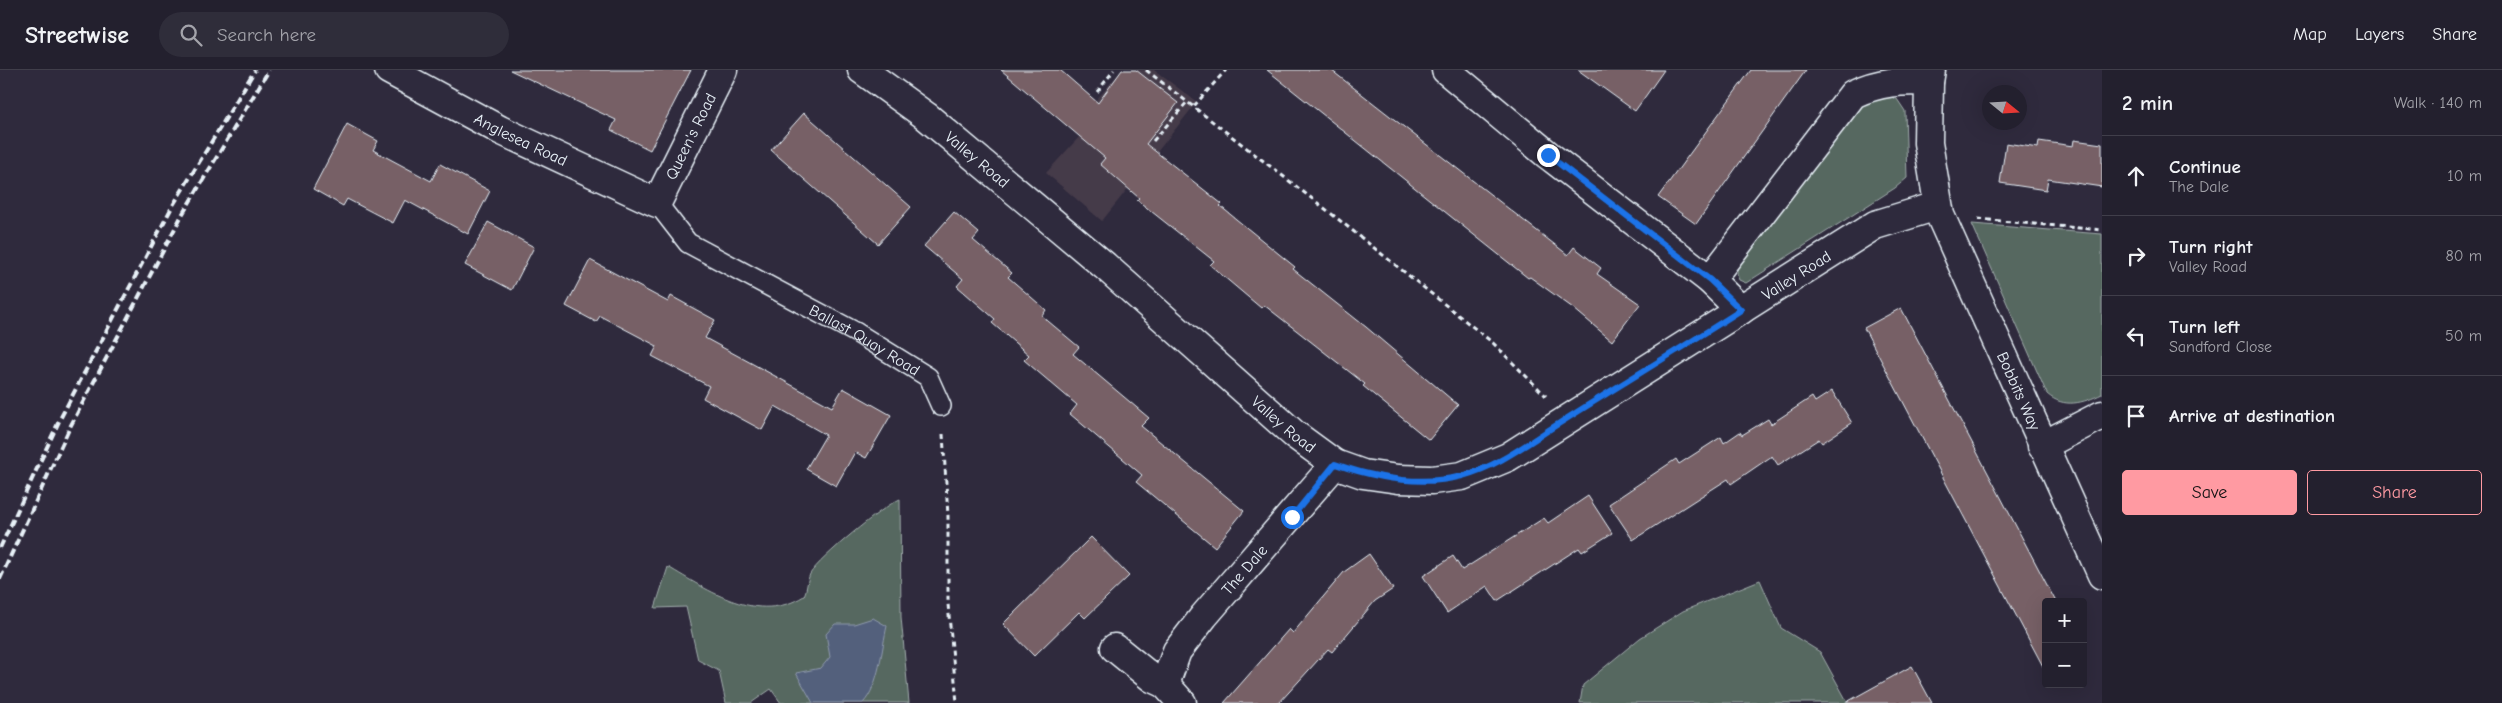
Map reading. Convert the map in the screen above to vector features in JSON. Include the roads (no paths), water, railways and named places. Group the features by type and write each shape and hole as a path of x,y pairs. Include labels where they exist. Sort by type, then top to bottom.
{"street":[{"name":"Anglesea Road","path":"389,70 500,130 656,203"},
{"name":"Queen's Road","path":"656,203 723,70"},
{"name":"Valley Road","path":"862,70 926,116 1104,266 1294,434 1335,464 1363,474 1398,479 1432,480 1462,476 1508,457 1875,224 1939,211"},
{"path":"1446,70 1548,155 1710,280 1741,310"},
{"path":"1710,280 1853,94 1884,82 1930,76 1928,143 1939,211"},
{"name":"Bobbits Way","path":"1939,211 2042,446 2102,575"},
{"path":"2042,446 2102,416"},
{"name":"The Dale","path":"1174,693 1177,651 1204,616 1335,464"},
{"name":"The Dale","path":"1115,648 1174,693"}],"lane":[{"name":"Ballast Quay Road","path":"656,203 688,243 857,333 928,377 941,406"}],"water":[{"path":"873,618 887,626 876,677 868,696 863,703 813,703 796,673 821,668 830,657 826,634 835,624 854,624"}],"railway":[{"path":"0,548 60,419 172,207 255,70"},
{"path":"0,579 70,427 182,215 269,70"}]}
